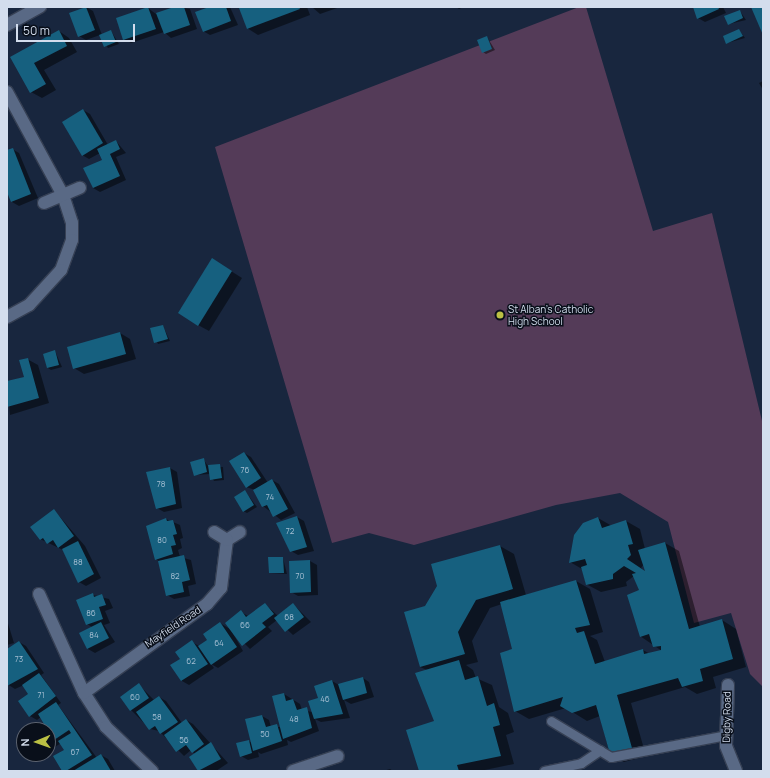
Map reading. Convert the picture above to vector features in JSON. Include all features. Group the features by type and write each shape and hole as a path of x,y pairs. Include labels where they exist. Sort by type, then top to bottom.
{"street":[{"path":"7,24 40,7"},
{"path":"7,92 63,195 70,213 72,240 61,270 29,305 7,317"},
{"path":"44,203 80,188"},
{"path":"214,532 226,540 240,532"},
{"name":"Mayfield Road","path":"84,693 207,604 221,588 226,540"},
{"path":"39,594 84,693 106,727 152,771"},
{"name":"Digby Road","path":"728,685 726,746 736,771"},
{"path":"293,771 338,756"}],"lane":[{"path":"551,721 611,757 626,756 726,735"},
{"path":"544,771 581,763 600,750"}],"shaded area":[{"name":"St Alban's Catholic High School","path":"579,7 586,7 653,231 712,213 763,425 763,687 750,674 731,613 694,623 668,522 620,493 556,505 414,545 369,533 332,543 215,147"}],"building":[{"path":"86,7 95,30 78,37 69,13"},
{"path":"148,7 156,29 123,40 116,18"},
{"path":"174,7 184,7 190,25 164,34 156,13"},
{"path":"209,7 226,7 231,21 203,32 195,12"},
{"path":"299,7 300,9 247,29 239,8"},
{"path":"693,7 718,7 719,9 697,19"},
{"path":"751,7 763,7 763,35"},
{"path":"740,10 743,18 728,25 724,16"},
{"path":"739,29 743,36 726,44 723,36"},
{"path":"59,30 67,46 34,63 46,84 30,93 10,57"},
{"path":"111,30 116,42 104,47 99,35"},
{"path":"487,36 492,49 482,53 477,40"},
{"path":"83,109 103,143 82,156 62,122"},
{"path":"116,140 120,149 110,154 120,176 93,188 83,168 102,160 97,149"},
{"path":"13,148 31,194 11,202 7,192 7,150"},
{"path":"212,258 232,271 198,326 178,313"},
{"path":"163,325 168,339 154,343 150,328"},
{"path":"120,332 126,354 73,369 67,347"},
{"path":"55,350 59,365 47,368 43,354"},
{"path":"28,358 39,398 7,407 7,381 24,377 19,360"},
{"path":"244,452 261,478 246,488 229,461"},
{"path":"204,458 207,472 194,476 190,462"},
{"path":"220,464 222,478 210,480 208,465"},
{"path":"170,467 176,504 156,509 146,472"},
{"path":"272,479 288,509 273,517 267,505 262,507 253,490"},
{"path":"245,490 254,505 243,512 234,497"},
{"path":"54,509 74,536 58,548 53,540 47,544 43,538 40,540 30,527"},
{"path":"297,516 307,547 290,552 276,523"},
{"path":"598,517 602,528 626,520 633,544 628,545 631,555 627,559 645,571 638,550 665,542 689,629 722,619 733,659 700,669 703,681 682,687 678,678 617,695 632,748 610,754 596,705 572,713 560,706 563,697 514,712 500,653 512,649 500,602 576,580 590,625 575,628 577,633 584,631 595,664 643,649 644,654 661,650 661,646 653,647 649,634 640,637 627,595 639,590 632,574 636,573 624,566 613,574 613,579 586,585 581,567 587,565 585,559 569,563 574,535 583,523"},
{"path":"166,518 167,521 173,520 177,534 173,535 176,545 171,546 173,554 155,560 146,526"},
{"path":"78,541 94,574 78,583 62,549"},
{"path":"500,545 513,589 476,600 458,632 465,654 420,667 404,612 425,606 437,586 431,564"},
{"path":"184,555 190,580 182,582 184,592 166,596 158,561"},
{"path":"268,557 283,557 284,573 269,573"},
{"path":"310,560 311,592 290,593 289,561"},
{"path":"93,593 94,597 102,594 106,605 99,607 103,619 86,625 76,600"},
{"path":"265,603 274,614 262,623 266,627 242,646 225,623 241,610 246,617"},
{"path":"293,603 304,617 285,632 274,618"},
{"path":"101,622 109,638 87,649 79,633"},
{"path":"220,622 237,647 211,665 198,646 207,640 203,634"},
{"path":"192,640 208,664 181,681 170,665 180,659 175,652"},
{"path":"19,641 38,669 7,686 7,649"},
{"path":"459,660 465,680 478,676 487,706 494,703 500,725 493,727 501,756 457,765 459,771 419,771 406,730 434,721 415,673"},
{"path":"39,673 56,696 29,717 18,701 28,694 22,685"},
{"path":"363,677 367,693 343,700 338,684"},
{"path":"332,680 343,714 314,719 308,701 318,698 314,686"},
{"path":"139,683 149,698 130,711 120,697"},
{"path":"284,693 286,701 293,699 297,710 307,707 312,728 283,739 272,696"},
{"path":"159,696 178,722 160,734 155,726 149,730 136,712"},
{"path":"56,702 92,755 66,771 62,771 56,761 56,754 64,750 58,741 71,733 69,730 56,739 56,722 43,722 38,714"},
{"path":"262,715 266,727 277,724 282,741 253,751 245,719"},
{"path":"186,719 204,744 192,753 186,745 176,752 164,735"},
{"path":"249,740 252,753 240,757 236,743"},
{"path":"211,742 221,759 198,771 189,757"},
{"path":"101,754 111,771 73,771"}],"place":[{"name":"St Alban's Catholic High School","path":"500,315"}]}
